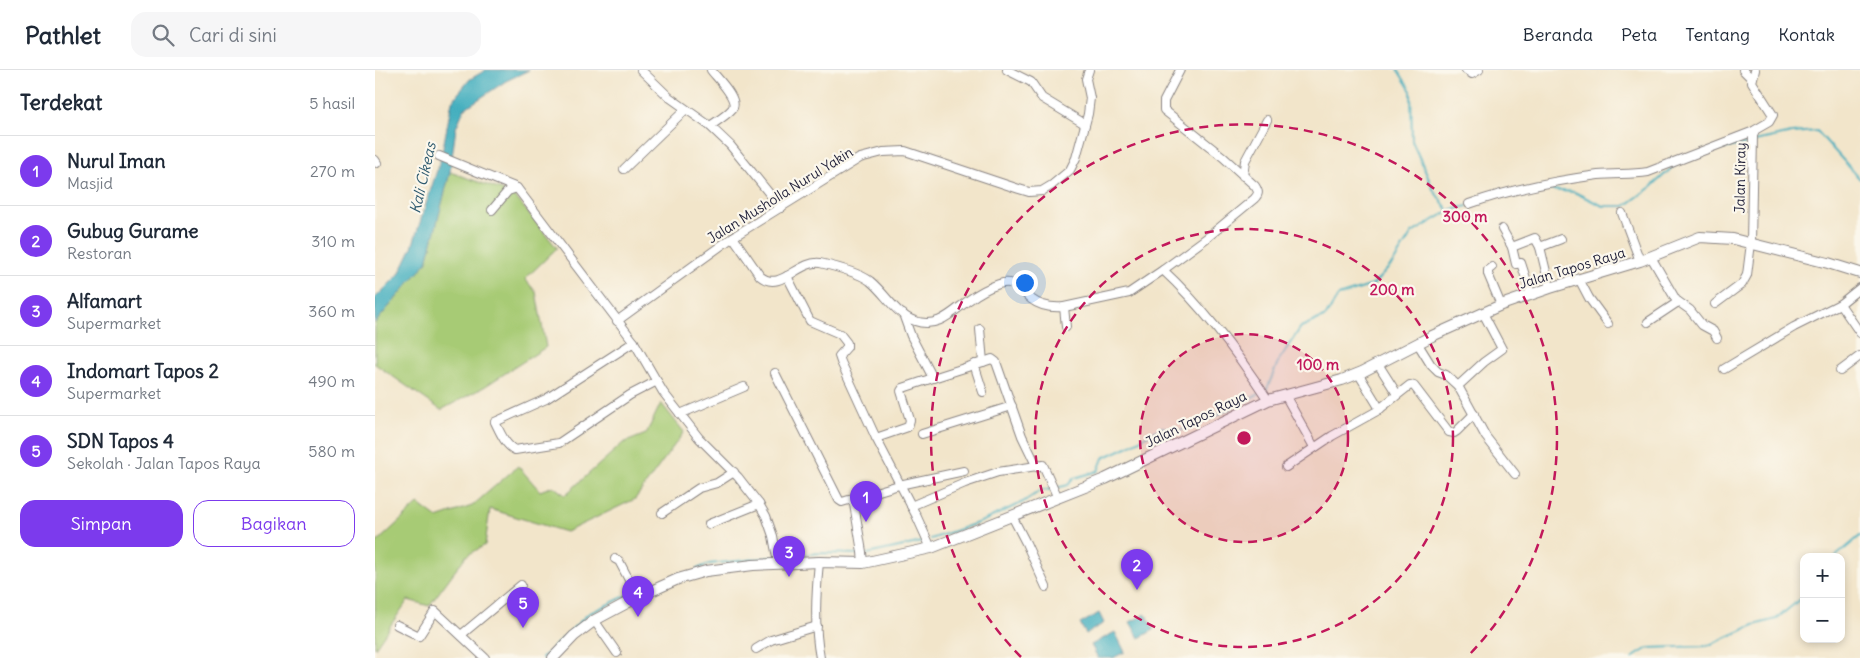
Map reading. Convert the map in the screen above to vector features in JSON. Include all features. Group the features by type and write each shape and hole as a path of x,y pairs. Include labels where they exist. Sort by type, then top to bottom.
{"main road":[{"name":"Jalan Tapos Raya","path":"553,658 594,620 636,593 706,571 778,559 863,563 931,548 1012,516 1055,492 1105,479 1263,393 1285,395 1342,380 1483,312 1531,294 1640,261 1700,238 1717,237 1751,243 1860,273"}],"street":[{"path":"641,70 669,97 710,126 737,152 781,208"},
{"path":"710,126 732,109 734,104 733,98 711,70"},
{"path":"1007,70 1031,82 1036,86 1037,93 1041,98 1085,124"},
{"name":"Jalan Musholla Nurul Yakin","path":"617,321 733,237 859,158 876,153 895,151 915,153 1029,192 1042,191 1070,170 1076,158 1090,98 1087,79 1089,70"},
{"path":"733,237 763,279 773,281 817,263 859,276 872,284 891,305 903,314 912,320 923,323 945,319 970,299 998,284 1008,283 1019,286 1032,300 1054,308 1129,292 1208,237 1257,196 1258,191 1223,157 1164,110 1164,101 1180,70"},
{"path":"1466,70 1472,74 1479,70"},
{"path":"1743,70 1752,79 1755,70"},
{"name":"Jalan Kiray","path":"1715,304 1744,283 1747,275 1751,243 1754,133 1757,128 1769,122 1773,115 1753,86 1752,79"},
{"path":"624,169 685,110"},
{"path":"1243,176 1245,161 1267,120"},
{"path":"1469,204 1525,186 1601,175 1633,175 1648,172 1754,133"},
{"path":"439,156 517,188 633,342 680,414 699,438 734,472 759,504 770,530 778,559"},
{"path":"492,210 508,191 517,188"},
{"path":"1622,213 1640,261"},
{"path":"1502,229 1512,247 1516,264 1521,263 1531,294"},
{"path":"1512,247 1535,238 1540,247 1550,288"},
{"path":"1540,247 1561,239"},
{"path":"1651,257 1678,302 1690,310 1702,325 1713,331 1717,338"},
{"path":"1491,267 1487,274 1501,305"},
{"path":"1163,270 1193,301 1222,336 1239,357 1263,393"},
{"path":"787,276 810,321 840,334 847,343 847,347 839,356 876,438 931,548"},
{"path":"1579,280 1589,298 1608,324"},
{"path":"1724,369 1794,327 1840,304 1860,288"},
{"path":"1648,322 1678,302"},
{"path":"1840,304 1860,333"},
{"path":"1064,307 1066,327"},
{"path":"1458,386 1484,362 1498,353 1502,347 1483,312"},
{"path":"903,314 911,336 933,378"},
{"path":"980,329 983,362"},
{"path":"633,342 546,399 495,422 503,438 515,450 559,443 615,404 657,381"},
{"path":"1418,344 1431,365 1458,386 1489,441 1515,474"},
{"path":"1840,370 1860,356"},
{"path":"876,438 908,427 910,420 901,391 903,388 992,359 996,362 1022,436 1037,467"},
{"path":"974,364 983,392"},
{"path":"1378,364 1397,394"},
{"path":"775,373 839,500 845,502 899,485 964,471"},
{"path":"1358,373 1380,409"},
{"path":"1286,467 1315,447 1380,409 1410,385 1413,386 1449,432 1454,433 1457,431 1474,414"},
{"path":"680,414 744,387"},
{"path":"1285,395 1315,447"},
{"path":"922,434 1012,406"},
{"path":"911,506 958,486 998,472 1044,466 1055,492"},
{"path":"662,513 699,488 717,483 734,472"},
{"path":"853,498 863,563"},
{"path":"709,524 759,504"},
{"path":"1012,516 1027,543 1046,587"},
{"path":"615,559 619,561 636,593"},
{"path":"819,562 816,590 820,658"},
{"path":"461,635 521,585"},
{"path":"397,625 419,636 435,611 485,658"},
{"path":"594,620 617,653"},
{"path":"756,649 771,640 817,626"}],"green space":[{"path":"450,172 513,194 557,248 525,279 536,292 546,347 484,387 441,410 375,364 375,323 427,262"},
{"path":"661,403 684,432 635,499 566,532 490,509 485,545 466,556 429,606 408,600 375,648 375,544 418,504 437,518 472,506 518,466 540,491 553,486 565,495 623,443 646,434"}],"water":[{"name":"Kali Cikeas","path":"486,70 529,70 506,81 464,109 456,128 450,172 427,262 375,323 375,298 399,274 412,247 441,158 452,101 470,79"},
{"path":"1099,613 1104,623 1086,634 1080,624"},
{"path":"1146,614 1154,630 1139,638 1130,622"},
{"path":"1115,632 1125,652 1113,658 1098,658 1091,645"}],"waterway":[{"path":"1398,70 1411,91 1412,141 1434,191 1449,211"},
{"path":"1755,141 1792,133 1817,131 1860,179"},
{"path":"1708,152 1750,143"},
{"path":"1537,189 1574,192 1603,206 1625,206 1651,187 1676,164"},
{"path":"1266,391 1279,360 1301,327 1326,316 1338,296 1373,285 1393,263 1412,233 1449,211 1467,206"},
{"path":"1056,488 1068,485 1074,478 1098,471 1103,458 1131,445 1162,427 1177,431 1193,427 1261,393"},
{"path":"931,539 983,521 1023,502 1040,491 1052,489"},
{"path":"1840,553 1860,536"},
{"path":"867,554 922,542"},
{"path":"778,556 821,553 858,554"},
{"path":"697,569 709,564 773,557"},
{"path":"638,590 664,580"},
{"path":"542,658 588,614 634,592"},
{"path":"1632,658 1648,648 1707,646 1754,625 1776,619 1802,598"}],"place":[{"name":"Nurul Iman","path":"866,522"},
{"name":"Alfamart","path":"789,577"},
{"name":"Gubug Gurame","path":"1137,590"},
{"name":"Indomart Tapos 2","path":"638,617"},
{"name":"SDN Tapos 4","path":"523,628"}]}
